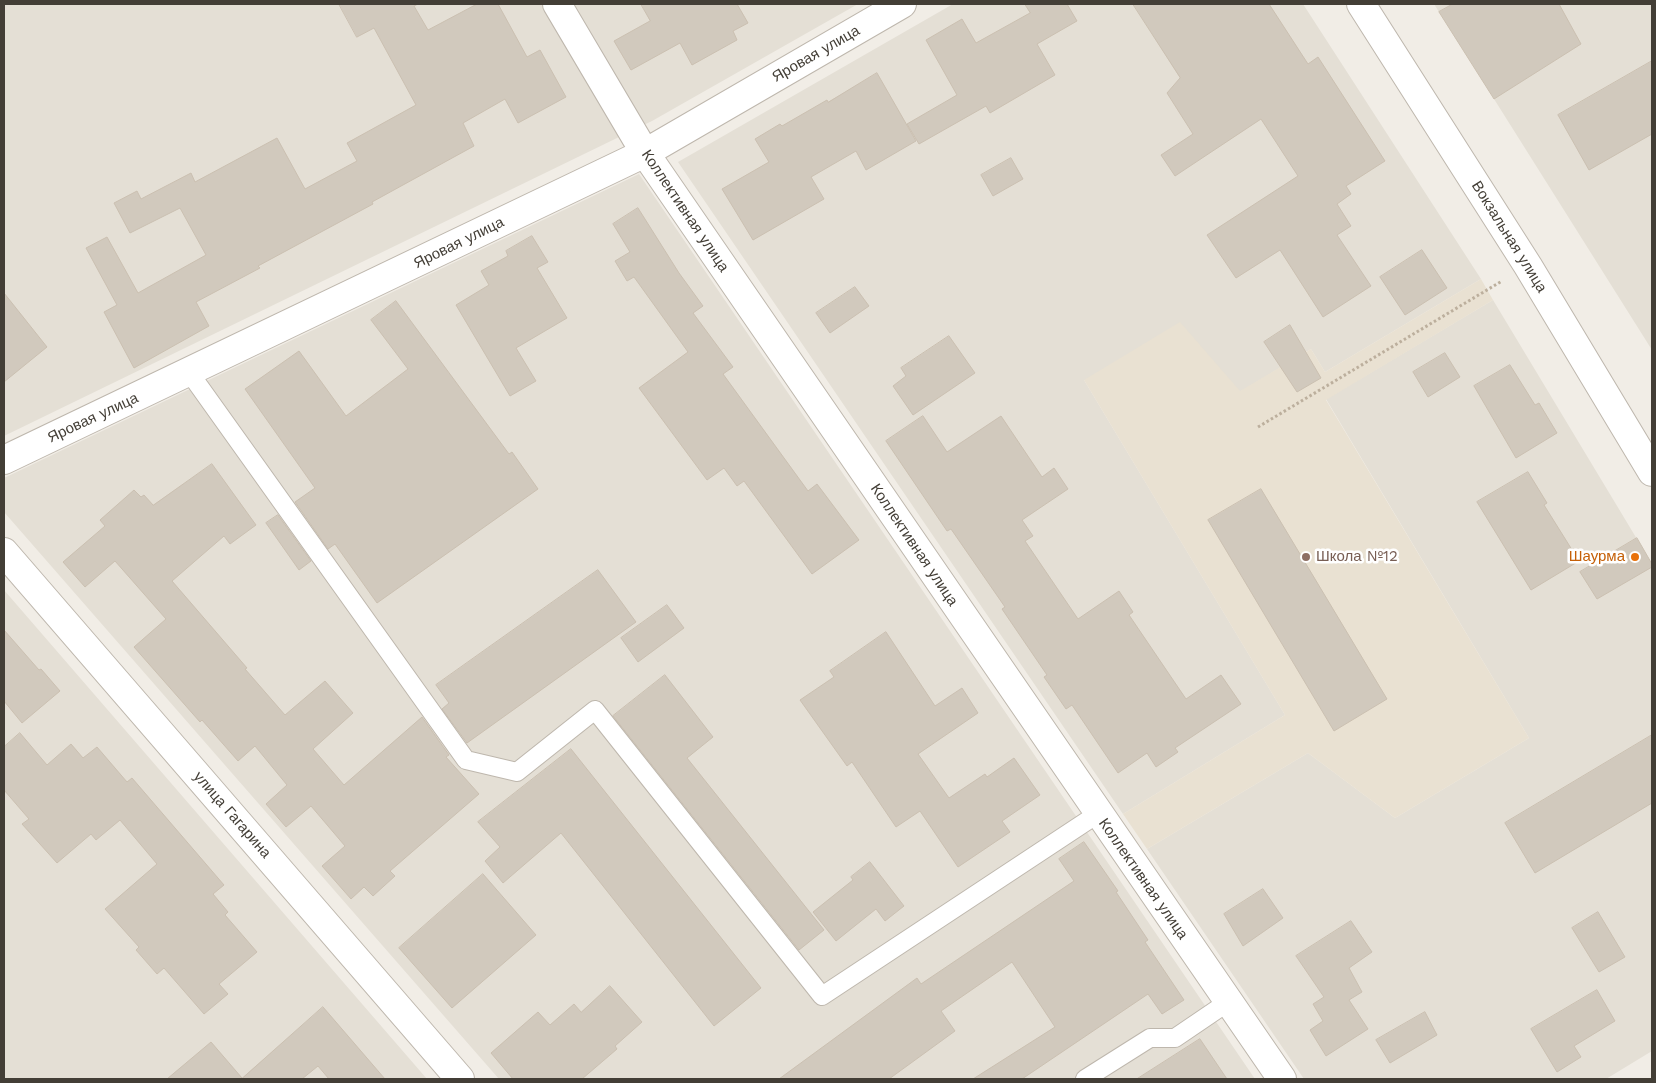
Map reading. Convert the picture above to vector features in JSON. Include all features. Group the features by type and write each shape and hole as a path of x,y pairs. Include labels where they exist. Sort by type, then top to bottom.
{"street":[{"name":"Коллективная улица","path":"557,4 645,153 1282,1079"},
{"name":"Яровая улица","path":"4,460 645,153 902,4"},
{"name":"Вокзальная улица","path":"1361,4 1528,266 1652,472"},
{"name":"улица Гагарина","path":"4,552 460,1079"}],"lane":[{"path":"189,372 466,760 517,772 595,710 822,996 1099,813"},
{"path":"1085,1079 1150,1038 1175,1038 1228,1002"}],"path":[{"path":"1258,427 1528,266"}],"shaded area":[{"path":"4,4 858,4 652,121 4,436"},
{"path":"953,4 1303,4 1481,279 1325,372 1311,349 1240,392 1084,380 1285,715 1123,814 678,162"},
{"path":"1434,4 1652,4 1652,350 1494,99"},
{"path":"639,174 1255,1079 499,1079 4,512 4,478"},
{"name":"Школа №12","path":"1481,279 1493,300 1326,400 1529,738 1395,818 1308,753 1147,849 1123,814 1285,715 1084,380 1180,322 1240,391 1311,349 1325,372"},
{"path":"1493,300 1652,564 1652,1051 1606,1079 1304,1079 1147,849 1308,753 1395,818 1529,738 1326,399"},
{"path":"4,590 427,1079 4,1079"}],"building":[{"path":"339,4 418,4 414,6 428,30 477,4 498,4 527,57 540,50 566,97 518,123 505,99 463,123 474,146 372,202 373,204 258,266 260,268 196,302 209,326 134,368 104,312 117,305 86,248 107,237 138,293 206,255 180,208 130,233 114,203 137,191 141,199 191,173 195,182 277,138 305,189 357,161 347,143 416,105 374,28 357,37"},
{"path":"641,4 737,4 748,23 733,31 737,40 692,65 680,43 631,70 614,41 650,21"},
{"path":"1025,4 1067,4 1077,21 1037,44 1055,75 990,113 986,106 919,144 907,124 957,95 926,40 962,19 976,43 1030,13"},
{"path":"1133,4 1269,4 1308,64 1318,57 1385,161 1346,186 1351,194 1337,204 1351,226 1337,235 1371,286 1323,317 1280,250 1236,278 1207,235 1298,176 1261,119 1175,176 1161,155 1193,134 1167,93 1180,78"},
{"path":"1453,4 1559,4 1581,44 1494,99 1439,12"},
{"path":"1652,61 1652,134 1589,170 1558,115"},
{"path":"877,73 916,141 866,170 856,151 811,177 824,199 753,240 722,189 769,162 755,139 827,100 828,102"},
{"path":"1011,158 1023,179 993,196 981,175"},
{"path":"638,208 679,273 703,306 693,313 733,367 723,374 808,491 817,484 859,540 812,574 744,481 737,486 724,468 707,480 639,388 688,352 634,277 627,281 615,261 630,252 613,224"},
{"path":"532,236 548,262 537,268 567,318 516,348 536,381 510,396 456,305 489,285 481,271 508,256 506,251"},
{"path":"1422,250 1447,288 1405,315 1380,277"},
{"path":"855,287 869,306 830,333 816,313"},
{"path":"4,293 47,347 4,382"},
{"path":"396,301 509,454 512,452 538,489 377,603 335,544 328,549 295,502 315,488 245,389 299,351 346,416 408,369 371,320"},
{"path":"1290,325 1321,378 1297,392 1264,342"},
{"path":"949,336 975,373 913,415 893,386 906,376 901,368"},
{"path":"1445,353 1460,377 1428,397 1413,372"},
{"path":"1510,365 1535,405 1539,403 1557,433 1516,458 1474,386"},
{"path":"923,416 947,452 1001,416 1042,477 1054,468 1068,489 1022,520 1033,536 1025,541 1078,619 1119,591 1133,612 1129,615 1186,699 1221,675 1241,704 1175,748 1178,752 1156,767 1147,753 1118,773 1072,705 1066,709 1044,677 1047,675 1002,609 1005,607 951,529 947,531 886,441"},
{"path":"212,464 256,525 230,544 224,536 172,581 285,715 325,681 353,713 313,749 344,785 422,717 449,755 446,757 479,794 390,871 395,876 373,896 364,887 351,899 322,866 345,846 311,806 286,827 266,804 287,785 255,746 238,761 202,720 200,722 134,647 166,619 115,561 85,587 63,562 105,526 100,520 134,490 141,497 144,495 153,505"},
{"path":"1528,472 1547,503 1544,505 1579,561 1531,590 1477,502"},
{"path":"1261,489 1387,699 1334,731 1208,520"},
{"path":"278,515 311,561 299,570 266,523"},
{"path":"1637,538 1652,567 1597,599 1580,572"},
{"path":"598,570 636,622 467,743 442,709 449,703 436,685"},
{"path":"667,605 684,628 638,662 621,638"},
{"path":"4,630 60,691 22,723 4,701"},
{"path":"886,632 935,706 962,688 978,713 918,754 949,798 985,774 987,777 1014,758 1040,795 1002,821 1010,832 958,867 920,811 896,827 852,762 847,766 800,700 834,677 830,671"},
{"path":"665,675 713,737 687,758 824,930 799,950 613,716"},
{"path":"20,733 47,765 71,744 83,758 97,747 127,782 132,778 224,885 213,894 228,912 225,915 257,952 219,984 228,994 204,1014 164,968 157,974 136,950 139,947 105,909 157,864 120,820 96,840 91,834 57,863 22,824 29,819 4,790 4,747"},
{"path":"1652,735 1652,803 1535,873 1505,823"},
{"path":"571,749 761,988 714,1026 561,833 503,883 485,861 500,847 478,822"},
{"path":"1084,842 1118,891 1116,892 1148,940 1145,942 1184,1000 1162,1014 1148,994 1022,1079 973,1079 1055,1027 1012,962 941,1011 955,1031 889,1079 779,1079 917,978 921,984 1074,881 1059,859"},
{"path":"870,862 904,906 885,921 876,909 836,941 813,912 853,880 851,877"},
{"path":"483,874 536,935 452,1008 399,948"},
{"path":"1263,889 1283,918 1243,946 1224,914"},
{"path":"1598,912 1625,957 1599,972 1572,928"},
{"path":"1351,921 1372,952 1349,968 1362,992 1349,1000 1368,1029 1326,1056 1310,1030 1323,1021 1313,1004 1324,997 1296,956"},
{"path":"610,986 642,1022 615,1046 617,1049 582,1079 513,1079 491,1053 538,1012 550,1025 574,1004 581,1012"},
{"path":"1597,990 1615,1021 1574,1046 1581,1057 1557,1072 1531,1029"},
{"path":"323,1007 385,1079 329,1079 318,1066 302,1079 167,1079 211,1042 242,1078"},
{"path":"1425,1012 1437,1035 1390,1063 1376,1040"},
{"path":"1200,1039 1227,1079 1137,1079"}],"place":[{"name":"Школа №12","path":"1306,557"},
{"name":"Шаурма","path":"1635,557"}]}
